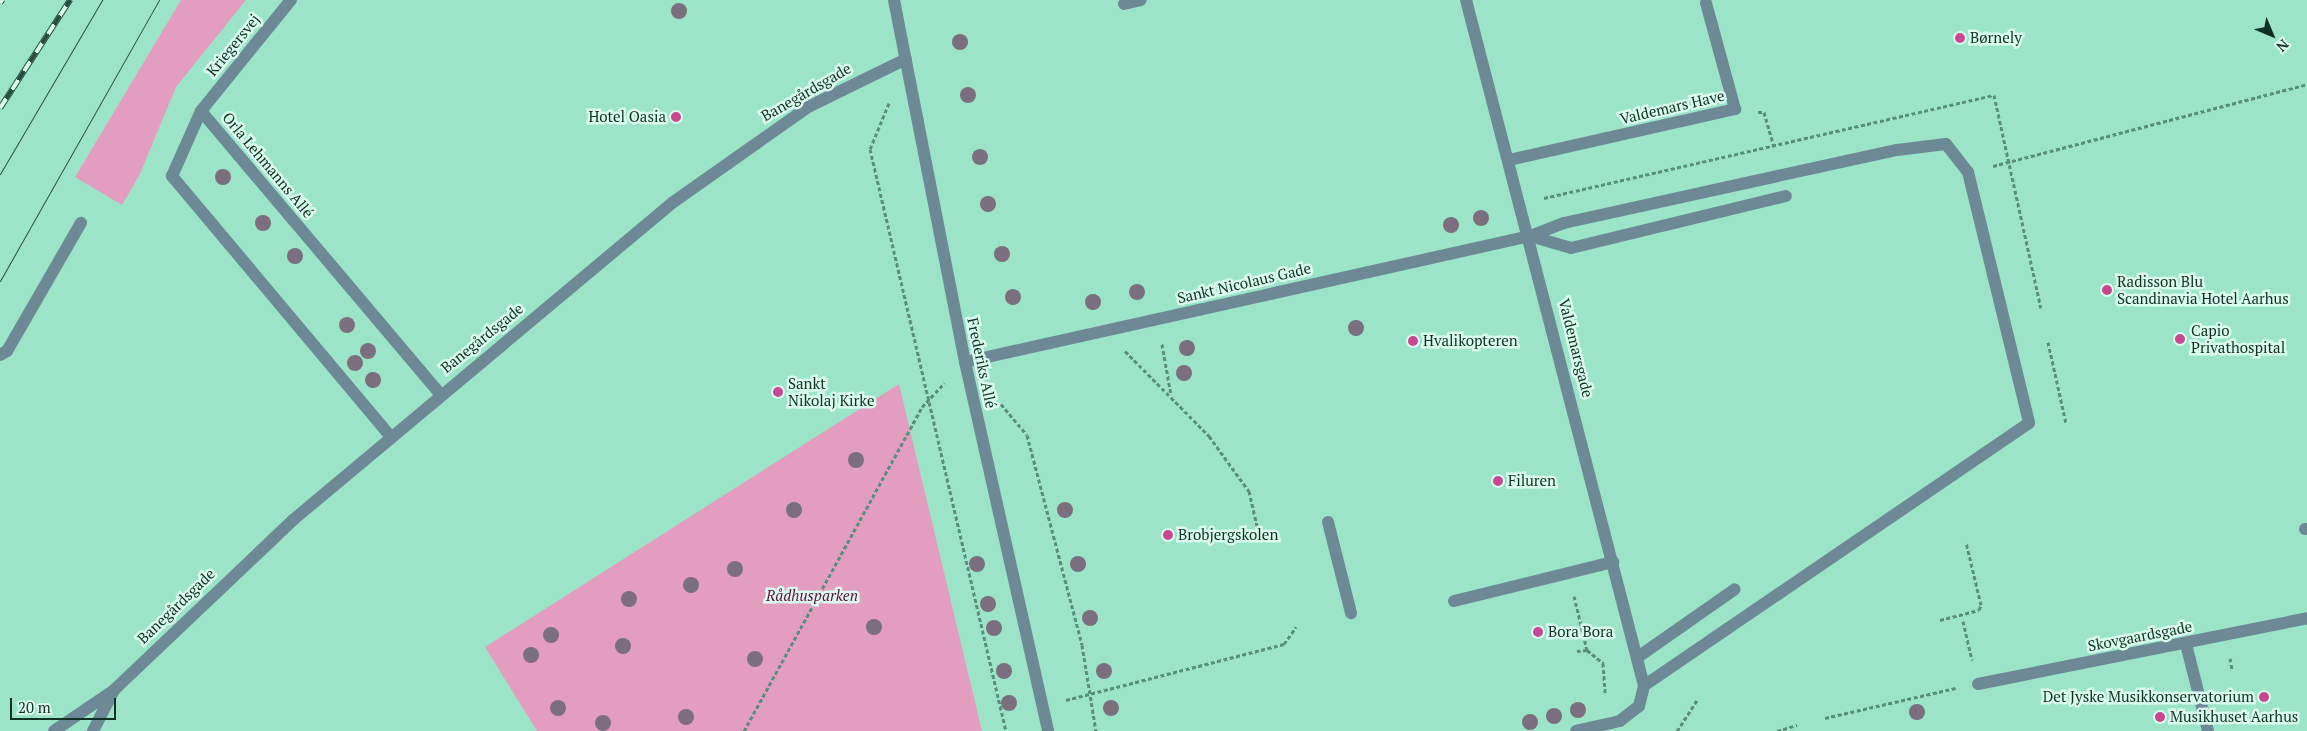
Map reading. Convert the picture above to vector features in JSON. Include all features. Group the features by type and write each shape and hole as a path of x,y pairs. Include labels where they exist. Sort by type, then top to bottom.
{"street":[{"name":"Kriegersvej","path":"201,111 291,0"},
{"name":"Frederiks Allé","path":"894,0 965,362 1048,731"},
{"path":"1124,4 1141,0"},
{"name":"Valdemarsgade","path":"1466,0 1530,236 1644,686 1639,706 1620,721 1576,731"},
{"name":"Valdemars Have","path":"1509,160 1735,110 1706,3"},
{"name":"Banegårdsgade","path":"54,731 114,690 221,584 440,394 672,203 754,142 839,89 906,60"},
{"name":"Orla Lehmanns Allé","path":"391,437 172,176 201,111 440,394"},
{"name":"Sankt Nicolaus Gade","path":"965,362 1530,236 1564,223 1897,150 1946,144 1968,172"},
{"path":"1644,686 2029,423 1968,172"},
{"path":"1530,236 1571,248 1786,196"},
{"path":"0,355 7,351 82,223"},
{"path":"1328,522 1352,613"},
{"path":"1454,601 1613,562"},
{"path":"1638,657 1734,589"},
{"name":"Skovgaardsgade","path":"1978,684 2186,644 2307,618"},
{"path":"2186,644 2208,731"},
{"name":"Banegårdsgade","path":"93,731 114,690"}],"path":[{"path":"906,60 870,150 1006,731"},
{"path":"1968,172 2307,84"},
{"path":"1735,110 1764,112 1774,145"},
{"path":"1158,319 1171,396"},
{"path":"1102,331 1171,396 1209,436 1249,491 1260,539"},
{"path":"2048,342 2066,423"},
{"path":"996,398 1028,435 1091,694 1096,731"},
{"path":"744,731 928,400"},
{"path":"1940,620 1979,610 1981,605 1966,542"},
{"path":"1569,574 1587,650 1603,663 1605,695"},
{"path":"1963,621 1978,684"},
{"path":"1042,706 1284,644 1296,627"},
{"path":"1577,650 1587,650"},
{"path":"1825,718 1955,689"},
{"path":"1677,731 1698,699"},
{"path":"1777,731 1797,725"}],"green space":[{"path":"181,0 246,0 176,87 140,174 122,205 75,177"},
{"name":"Rådhusparken","path":"899,384 982,731 537,731 485,647"}],"tram line":[{"path":"0,174 102,0"},
{"path":"0,281 159,0"}],"railway":[{"path":"0,108 70,0"}],"place":[{"name":"Børnely","path":"1960,38"},
{"name":"Hotel Oasia","path":"676,117"},
{"name":"Radisson Blu Scandinavia Hotel Aarhus","path":"2107,290"},
{"name":"Capio Privathospital","path":"2180,339"},
{"name":"Hvalikopteren","path":"1413,341"},
{"name":"Sankt Nikolaj Kirke","path":"778,392"},
{"name":"Filuren","path":"1498,481"},
{"name":"Brobjergskolen","path":"1168,535"},
{"name":"Bora Bora","path":"1538,632"},
{"name":"Det Jyske Musikkonservatorium","path":"2264,697"},
{"name":"Musikhuset Aarhus","path":"2160,717"}]}
